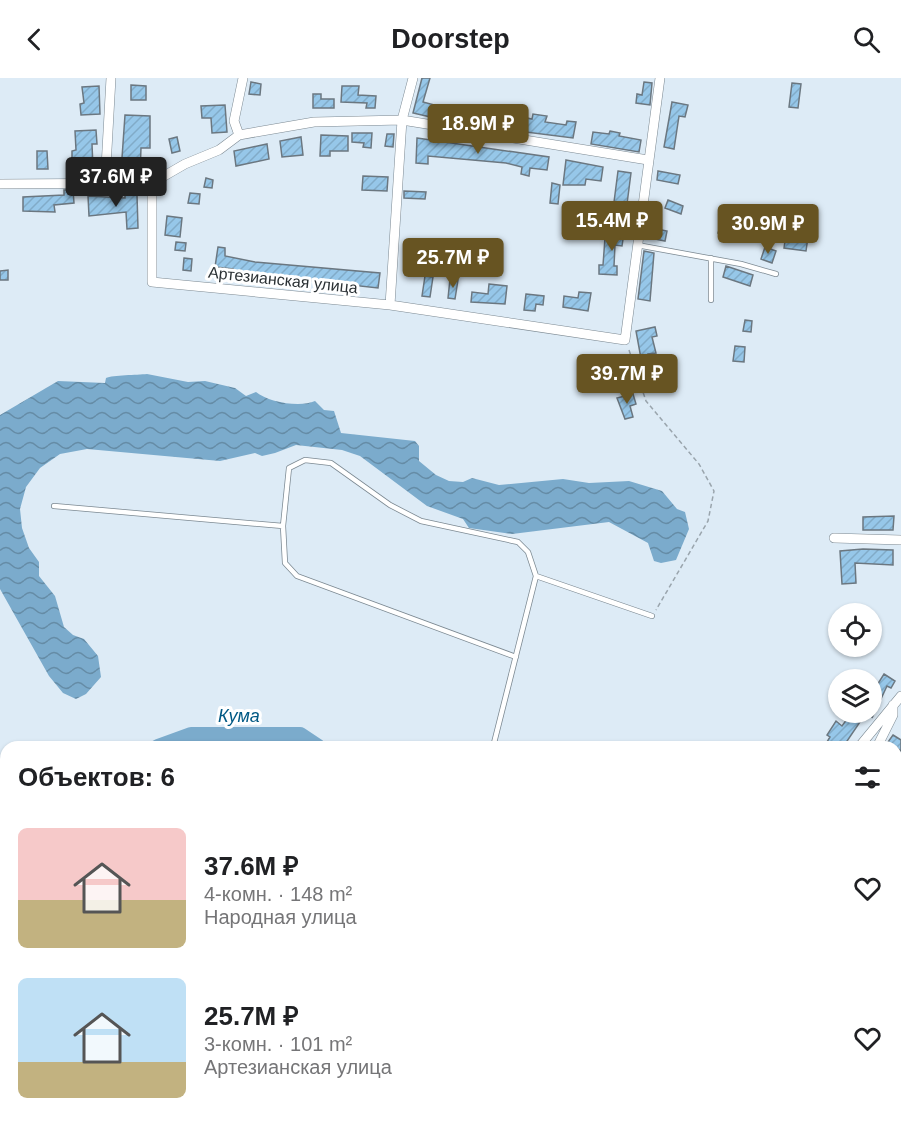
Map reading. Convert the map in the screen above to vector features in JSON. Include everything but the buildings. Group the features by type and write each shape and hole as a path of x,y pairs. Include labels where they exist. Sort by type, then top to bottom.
{"street":[{"path":"105,185 111,78"},
{"path":"239,135 234,121 243,78"},
{"path":"390,305 402,120 413,78"},
{"path":"625,340 660,78"},
{"path":"0,184 152,183 185,164 219,150 239,135 314,122 402,120 648,160"},
{"name":"Артезианская улица","path":"152,183 152,282 390,305 625,340"},
{"path":"834,538 901,540"},
{"path":"864,741 901,696"},
{"path":"880,741 893,715 893,705"}],"lane":[{"path":"637,245 711,258 776,274"},
{"path":"711,258 711,300"},
{"path":"495,741 536,576 528,552 518,542 421,521 390,506 331,463 305,460 290,468 283,526 285,562 297,576 516,657"},
{"path":"54,506 283,526"},
{"path":"536,576 652,616"}],"path":[{"path":"625,340 646,401 699,465 714,490 708,521 652,616"}],"water":[{"path":"147,374 188,382 205,381 235,388 246,396 256,392 268,399 284,403 301,404 315,401 324,410 334,411 341,433 415,441 419,446 419,461 436,475 449,481 463,482 472,478 499,485 563,479 589,483 629,481 662,491 677,509 685,512 689,529 676,560 661,563 654,561 648,543 609,522 512,534 469,528 463,519 427,506 360,456 342,450 296,445 262,456 255,453 220,461 87,449 60,454 40,468 26,487 20,509 22,528 29,548 39,562 39,576 55,596 64,627 73,635 84,639 98,656 101,677 86,694 76,699 63,693 49,676 0,589 0,415 58,381 105,383 106,378 109,377"}],"waterway":[{"name":"Кума","path":"174,741 191,735 300,735 309,741"}]}
